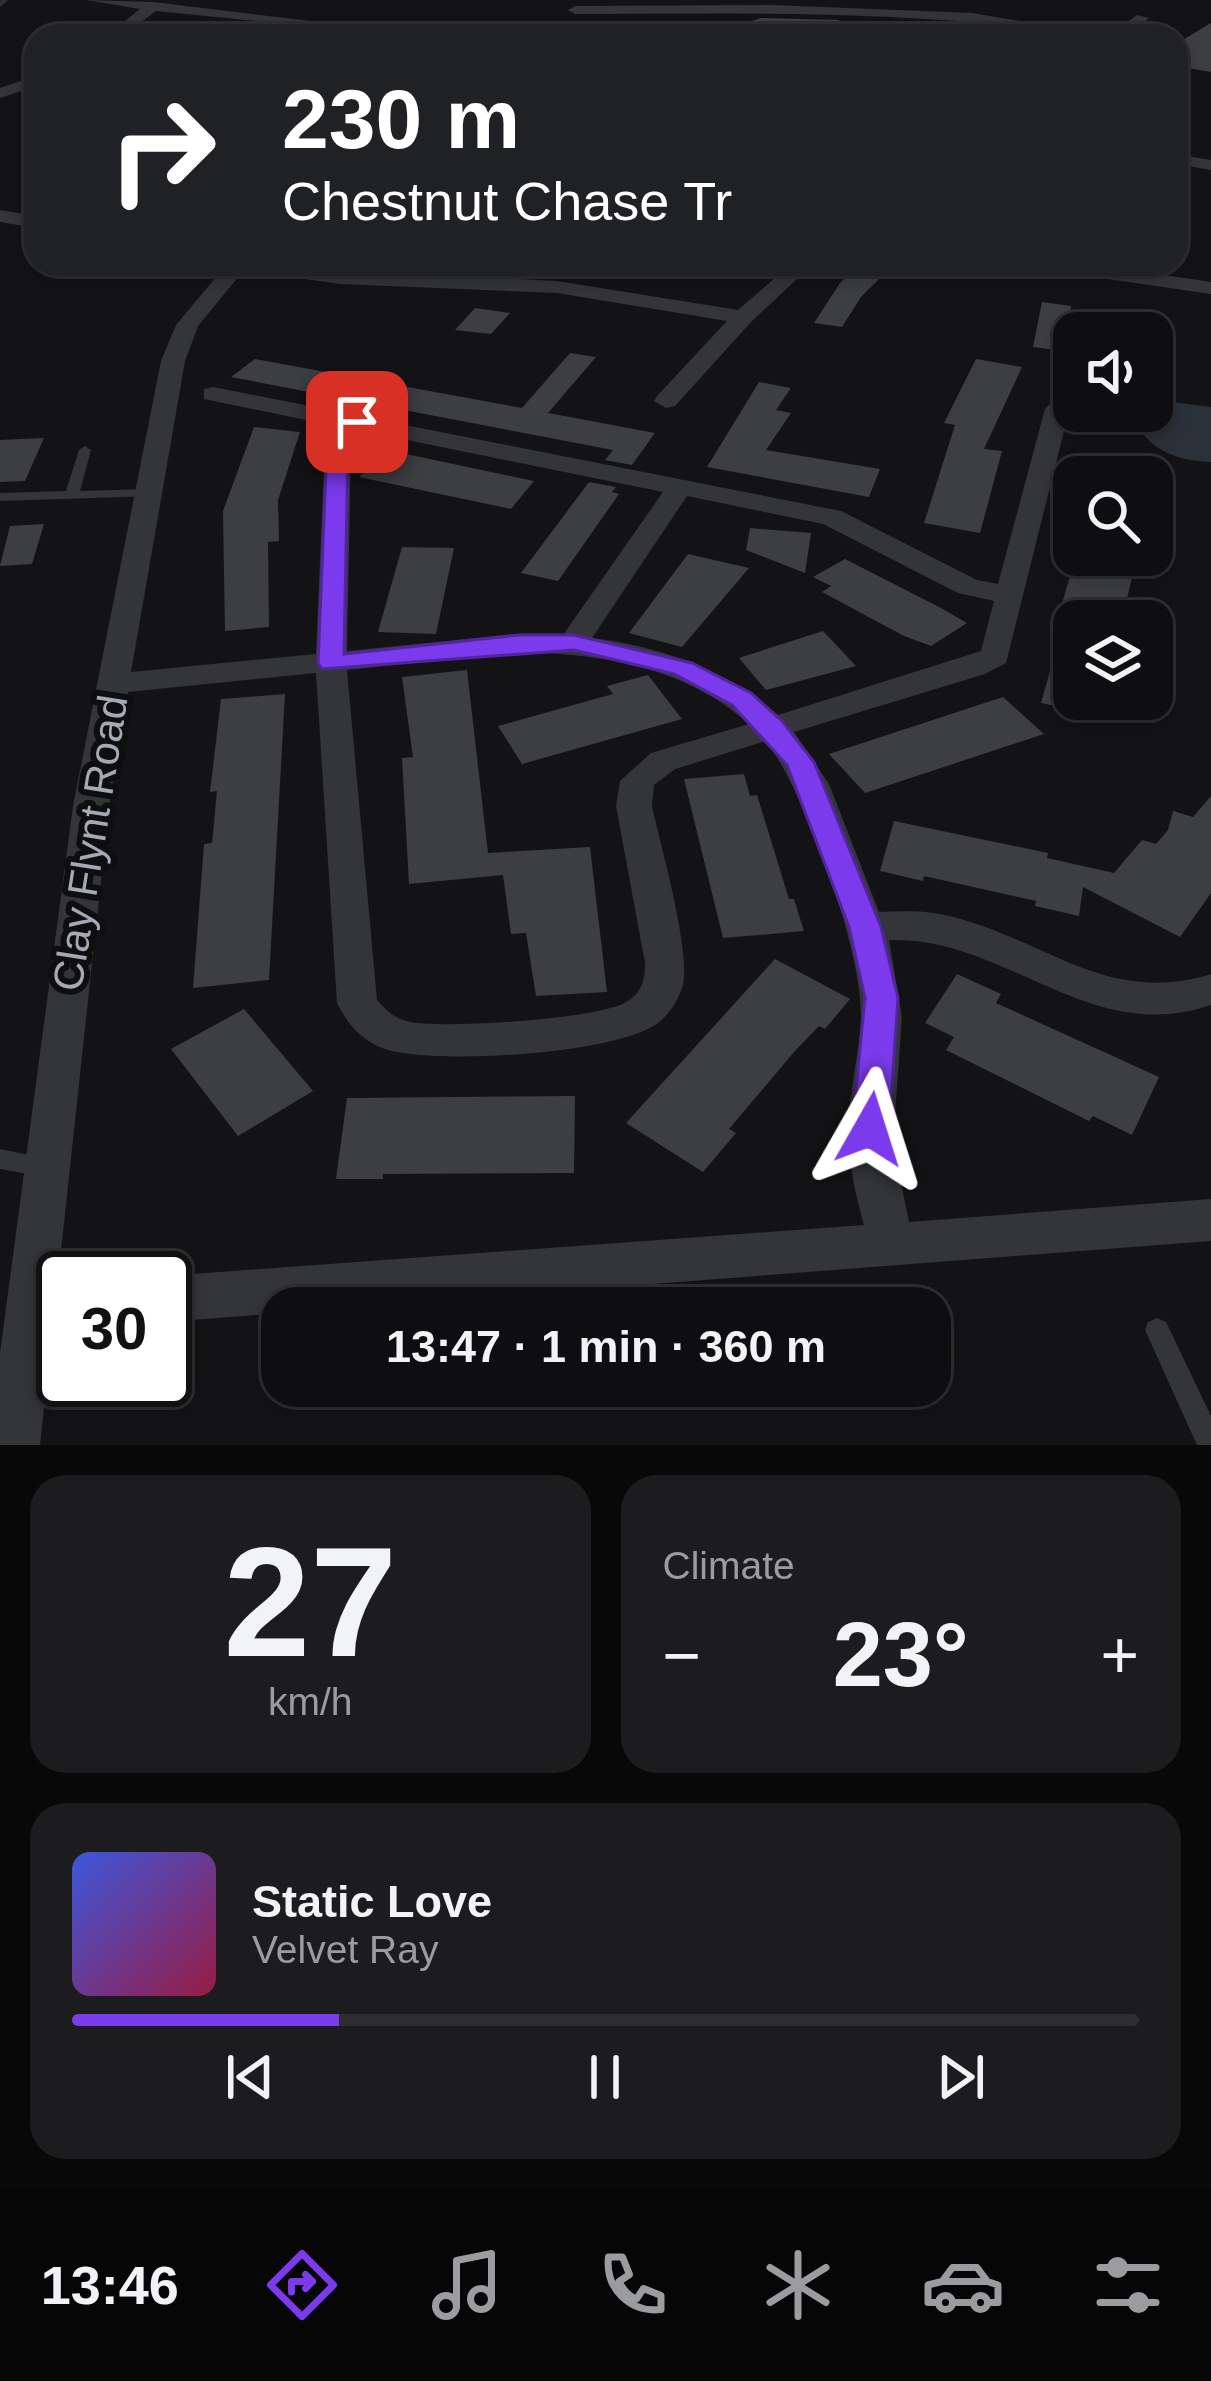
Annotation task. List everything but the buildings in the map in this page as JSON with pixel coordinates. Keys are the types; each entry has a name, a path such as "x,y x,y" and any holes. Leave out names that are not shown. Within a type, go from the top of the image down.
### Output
{"street":[{"path":"93,0 326,24"},
{"path":"129,24 153,6"},
{"path":"575,10 861,19 986,17 1029,24"},
{"path":"670,24 676,11"},
{"path":"1133,24 1142,18"},
{"path":"354,24 362,22"},
{"name":"Clay Flynt Road","path":"46,1251 46,1167 75,919 177,343 232,276"},
{"path":"378,276 556,287 743,317"},
{"path":"442,282 447,276"},
{"path":"666,401 743,317 789,276"},
{"path":"1128,276 1211,288"},
{"path":"213,394 831,517 968,587 1011,596"},
{"path":"357,422 338,446 331,663 358,1003 385,1031 414,1040 615,1026 648,1008 663,987 665,963 633,790 643,773 663,761 987,662 1000,648 1053,425"},
{"path":"574,642 680,487"},
{"path":"113,684 518,643 574,642 682,668 741,699 800,762 865,927 881,998 870,1129 878,1190 892,1244"},
{"path":"865,927 919,925 950,930 1136,1001 1185,1003 1211,989"},
{"path":"192,1297 1211,1220"},
{"name":"Clay Flynt Road","path":"14,1445 36,1352"}],"lane":[{"path":"72,494 85,450"},
{"path":"0,497 149,493"},
{"path":"0,1159 46,1167"},
{"path":"1157,1330 1211,1445"}],"shaded area":[{"path":"1173,402 1211,407 1211,462 1174,455 1144,435 1173,432"}],"waterway":[{"path":"0,4 5,0"}],"route":[{"path":"357,422 338,446 331,663 518,643 574,642 682,668 741,699 800,762 865,927 881,998 870,1129"}]}
